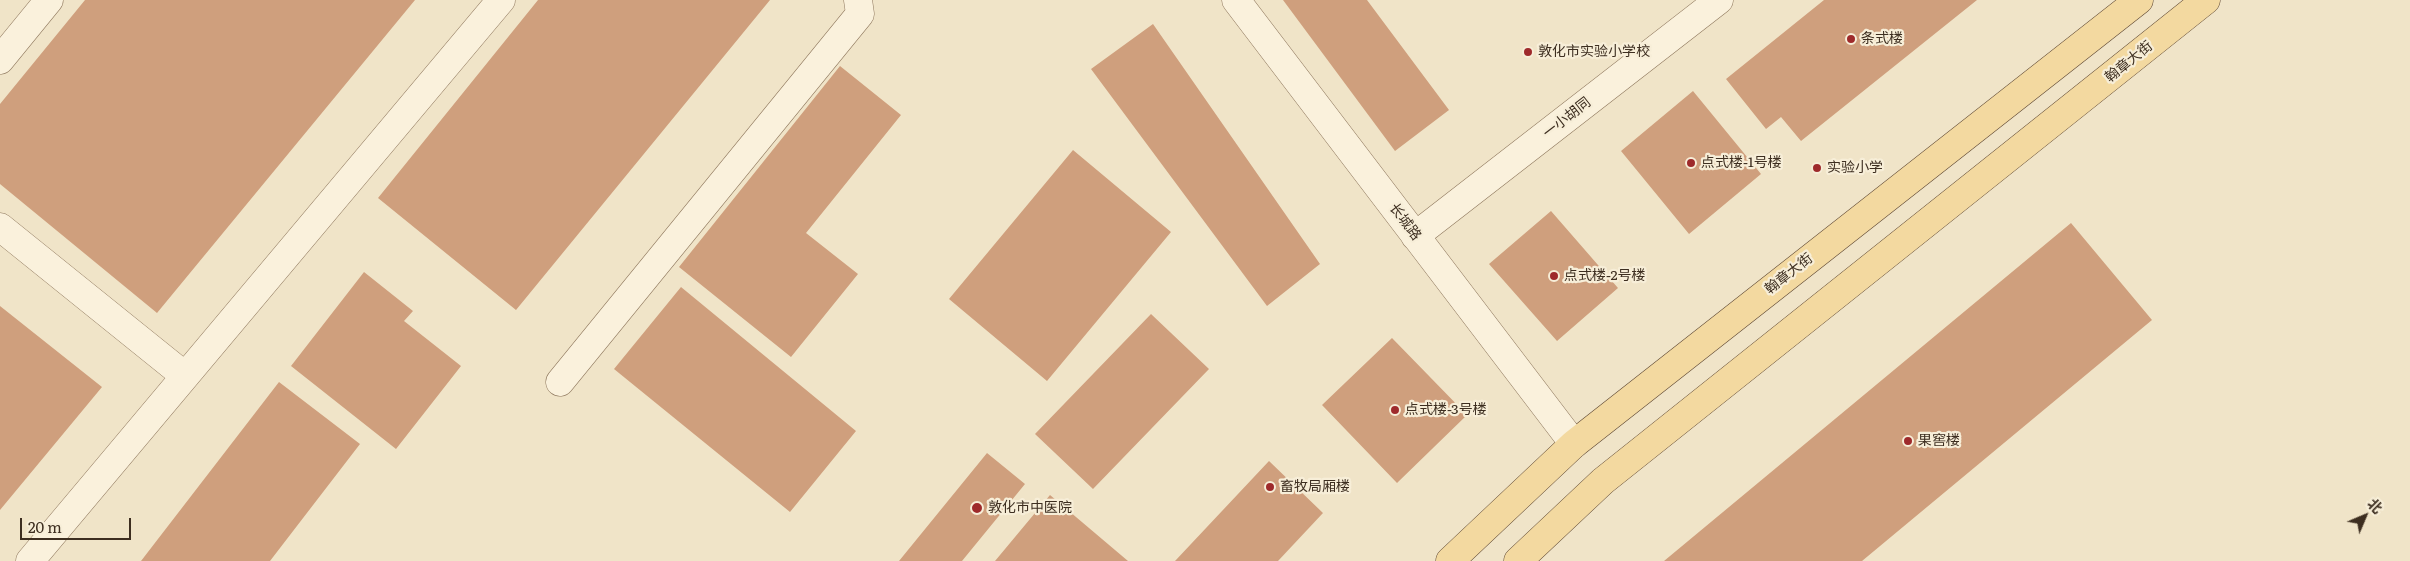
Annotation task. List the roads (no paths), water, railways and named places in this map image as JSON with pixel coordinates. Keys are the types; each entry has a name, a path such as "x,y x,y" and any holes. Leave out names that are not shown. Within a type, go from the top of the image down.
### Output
{"main road":[{"name":"翰章大街","path":"1450,561 1574,444 2140,0"},
{"name":"翰章大街","path":"1518,561 1603,481 2206,0"}],"street":[{"path":"0,60 49,0"},
{"path":"30,561 500,0"},
{"path":"560,382 860,14 858,0"},
{"name":"长城路","path":"1236,0 1574,444"},
{"name":"一小胡同","path":"1415,236 1719,0"},
{"path":"0,227 185,376"}],"place":[{"name":"条式楼","path":"1851,39"},
{"name":"敦化市实验小学校","path":"1528,52"},
{"name":"点式楼-1号楼","path":"1691,163"},
{"name":"实验小学","path":"1817,168"},
{"name":"点式楼-2号楼","path":"1554,276"},
{"name":"点式楼-3号楼","path":"1395,410"},
{"name":"果窖楼","path":"1908,441"},
{"name":"畜牧局厢楼","path":"1270,487"},
{"name":"敦化市中医院","path":"977,508"}]}
